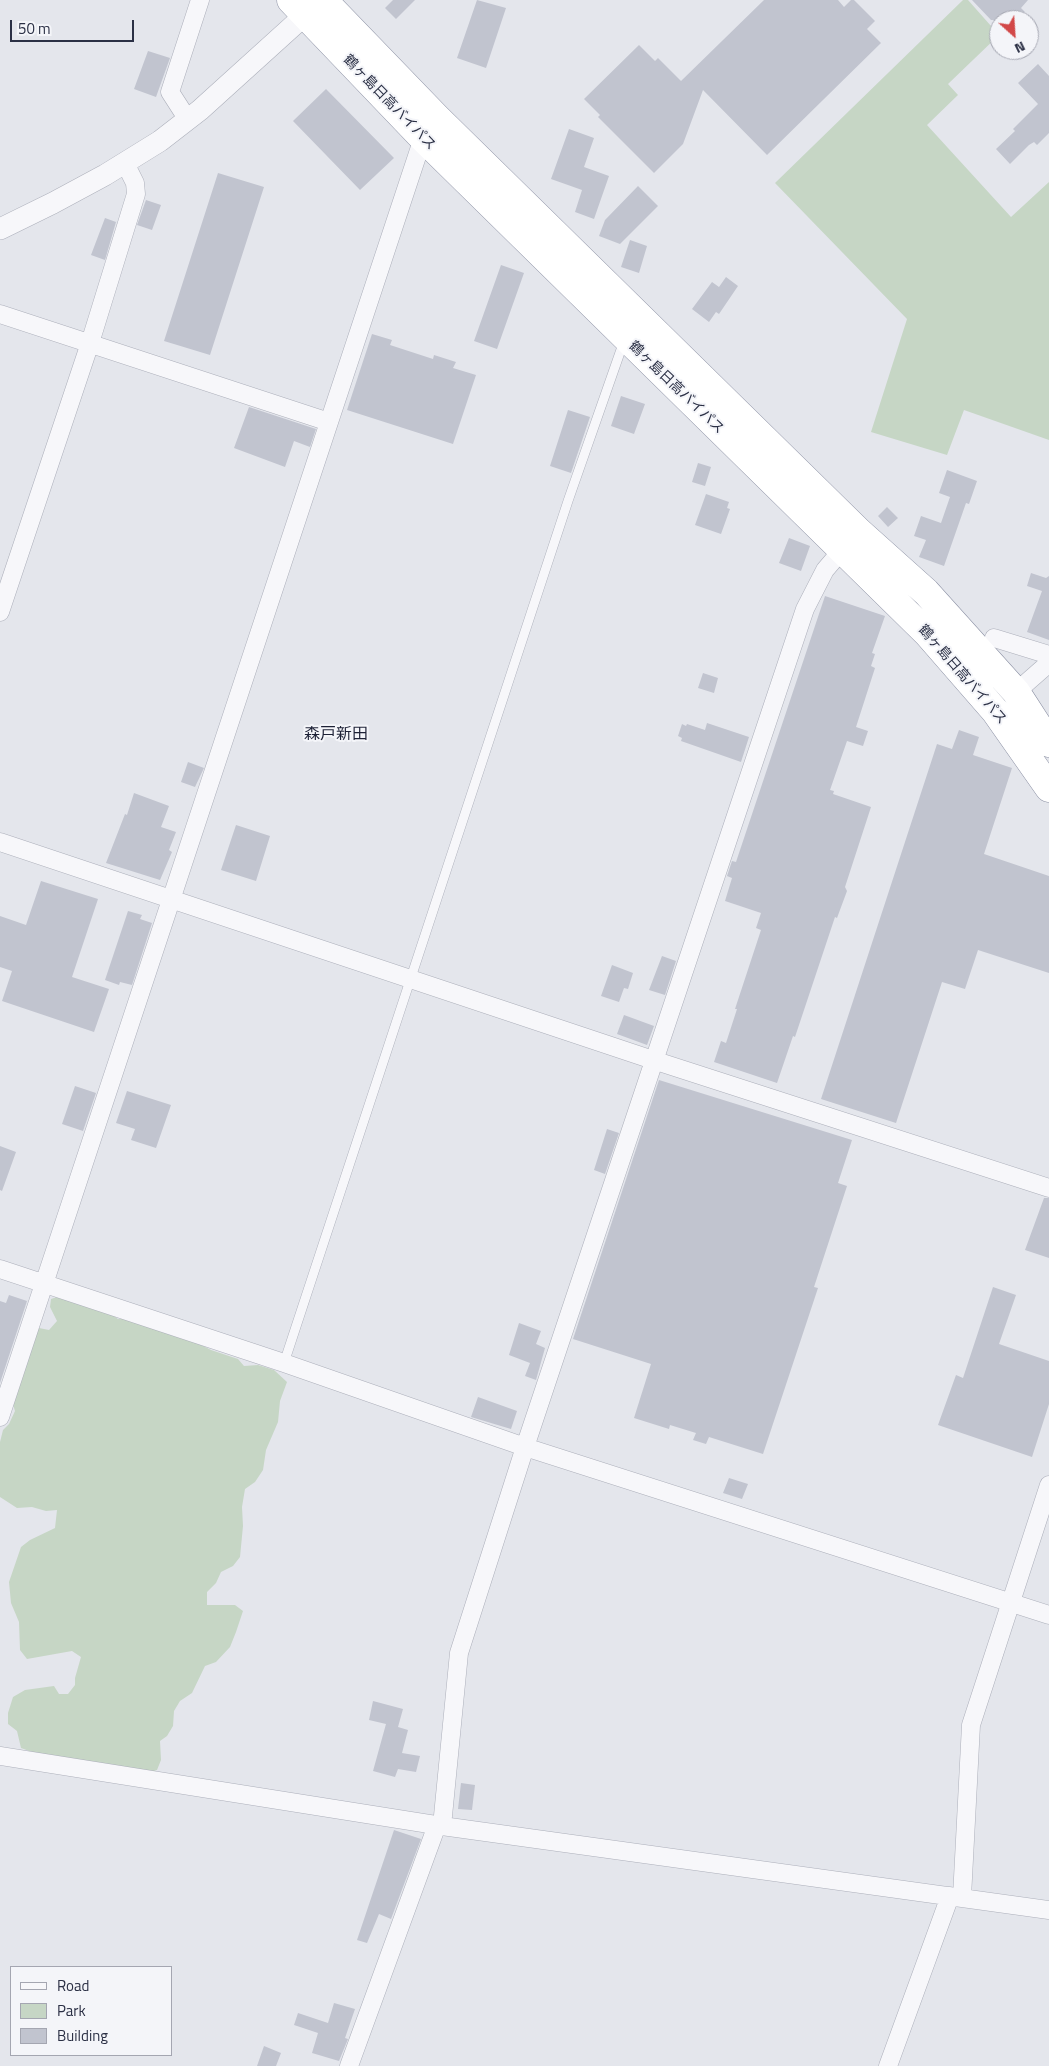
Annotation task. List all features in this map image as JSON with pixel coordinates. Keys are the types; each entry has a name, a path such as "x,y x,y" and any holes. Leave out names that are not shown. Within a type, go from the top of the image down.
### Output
{"highway":[{"name":"鶴ヶ島日高バイパス","path":"310,4 422,138 624,338 851,541 926,592 1016,692 1049,743"},
{"name":"鶴ヶ島日高バイパス","path":"310,4 436,117 851,541 995,711 1049,788"}],"street":[{"path":"188,120 170,92 200,0"},
{"path":"0,229 53,203 125,163 188,120 310,4"},
{"path":"0,1417 422,138"},
{"path":"0,612 90,343 136,194 135,183 125,163"},
{"path":"0,314 329,422"},
{"path":"350,2066 440,1826 459,1653 525,1447 805,609 825,570 851,541"},
{"path":"994,638 1049,655"},
{"path":"1016,692 1049,663"},
{"path":"0,842 654,1060 1049,1188"},
{"path":"0,1269 284,1363 525,1447 1049,1615"},
{"path":"888,2066 956,1896 971,1725 1049,1485"},
{"path":"0,1756 440,1826 1049,1910"}],"lane":[{"path":"284,1363 568,501 624,338"}],"green space":[{"path":"963,0 968,0 989,24 989,45 948,84 958,95 927,125 1011,217 1049,182 1049,440 964,410 947,455 871,432 907,319 775,183"},
{"path":"60,1296 110,1313 118,1319 130,1319 192,1340 211,1350 238,1359 244,1366 258,1365 274,1370 287,1382 280,1401 278,1422 266,1450 263,1470 255,1482 245,1489 242,1507 243,1526 240,1557 233,1566 221,1572 216,1583 207,1592 207,1605 235,1605 243,1611 236,1632 230,1647 216,1662 205,1666 192,1693 180,1701 174,1711 173,1726 167,1736 160,1741 161,1760 157,1770 145,1774 32,1752 21,1748 17,1731 8,1724 8,1713 13,1697 25,1690 54,1686 59,1694 68,1694 75,1685 81,1657 72,1651 27,1659 20,1650 19,1622 11,1603 9,1582 21,1547 30,1540 55,1528 57,1510 46,1511 32,1507 17,1508 0,1497 0,1442 3,1430 9,1424 15,1411 11,1398 27,1347 39,1328 49,1330 57,1321 50,1307 51,1299"}],"building":[{"path":"393,0 415,0 396,19 385,8"},
{"path":"477,0 506,8 486,68 457,58"},
{"path":"764,0 838,0 844,7 851,0 854,0 875,21 867,29 881,43 767,155 703,90 683,144 654,173 598,117 600,115 584,99 639,45 655,61 658,58 681,81"},
{"path":"972,0 1028,0 1021,8 1023,10 989,10 989,18"},
{"path":"148,51 170,58 156,97 134,89"},
{"path":"1038,64 1049,76 1049,133 1037,145 1034,142 1029,145 1010,164 996,149 1015,131 1013,129 1038,104 1018,83"},
{"path":"326,89 394,158 360,190 293,121"},
{"path":"569,129 594,138 584,167 609,176 594,219 575,212 582,190 551,179"},
{"path":"218,173 264,187 210,355 164,341"},
{"path":"638,186 658,206 620,244 599,236 605,220"},
{"path":"146,200 161,205 152,230 137,225"},
{"path":"105,218 116,222 105,260 91,255"},
{"path":"630,240 647,246 639,273 621,267"},
{"path":"501,265 524,273 497,349 474,341"},
{"path":"726,277 738,286 719,314 716,312 709,322 692,309 712,282 719,287"},
{"path":"372,334 392,340 390,345 433,359 434,355 456,362 453,368 476,375 453,444 347,410"},
{"path":"621,396 645,404 634,434 611,426"},
{"path":"249,407 316,429 310,447 294,441 285,467 234,448"},
{"path":"568,410 590,417 571,473 550,466"},
{"path":"698,463 711,467 705,486 692,482"},
{"path":"947,470 977,481 969,504 966,503 944,566 919,557 926,540 914,536 921,516 941,523 950,497 939,493"},
{"path":"706,494 729,502 727,508 730,509 721,534 695,525"},
{"path":"887,507 898,518 888,527 878,516"},
{"path":"789,538 810,546 801,571 779,563"},
{"path":"1031,573 1046,578 1049,576 1049,640 1027,632 1042,591 1027,586"},
{"path":"825,596 885,616 872,653 875,654 871,666 875,668 856,727 868,731 863,746 847,741 830,790 834,791 833,794 871,807 845,887 847,891 837,918 835,917 795,1037 793,1036 777,1083 714,1062 721,1041 726,1043 761,930 756,928 761,913 725,901 732,878 727,876 732,861 736,862"},
{"path":"703,673 718,678 714,693 698,688"},
{"path":"707,723 749,737 741,762 681,741 682,738 678,736 682,724 705,730"},
{"path":"959,730 979,737 973,755 1012,768 984,854 1049,876 1049,973 978,950 965,989 942,982 896,1123 821,1099 937,744 952,749"},
{"path":"188,762 204,768 195,787 181,782"},
{"path":"134,793 169,806 161,827 176,832 169,850 172,852 160,880 106,863 125,814 127,815"},
{"path":"236,825 270,836 256,881 221,870"},
{"path":"41,881 98,899 72,977 109,989 94,1032 2,1001 12,971 0,967 0,916 26,925"},
{"path":"128,911 142,915 140,919 152,923 132,985 120,982 119,985 105,980"},
{"path":"662,956 676,961 665,995 649,990"},
{"path":"612,965 633,973 628,989 624,988 619,1002 601,996"},
{"path":"624,1015 654,1026 647,1045 617,1034"},
{"path":"659,1080 852,1140 838,1183 847,1186 814,1287 818,1288 763,1454 709,1437 706,1444 693,1440 696,1433 670,1425 669,1429 634,1418 651,1364 573,1339"},
{"path":"75,1086 96,1093 83,1131 62,1124"},
{"path":"127,1091 171,1105 156,1148 131,1140 135,1129 116,1123"},
{"path":"607,1129 619,1133 605,1174 594,1170"},
{"path":"0,1146 16,1152 2,1191 0,1190"},
{"path":"1044,1198 1049,1198 1049,1258 1025,1250"},
{"path":"993,1287 1016,1295 999,1344 1049,1361 1049,1404 1032,1457 938,1425 956,1375 963,1378"},
{"path":"9,1295 27,1301 0,1383 0,1301 6,1303"},
{"path":"519,1323 541,1331 536,1344 545,1348 536,1380 525,1376 530,1363 509,1355"},
{"path":"478,1397 517,1411 511,1429 471,1417"},
{"path":"729,1478 748,1484 742,1499 723,1493"},
{"path":"373,1701 403,1709 398,1727 408,1730 402,1753 420,1756 416,1772 398,1769 395,1777 373,1771 386,1724 369,1720"},
{"path":"461,1783 475,1785 472,1810 458,1809"},
{"path":"394,1830 421,1839 391,1919 379,1914 367,1943 357,1940"},
{"path":"334,2003 355,2009 345,2038 348,2039 339,2061 312,2053 318,2033 294,2025 298,2013 328,2023"},
{"path":"264,2046 281,2053 276,2066 257,2066"}],"district":[{"name":"森戸新田","path":"336,735"}]}
